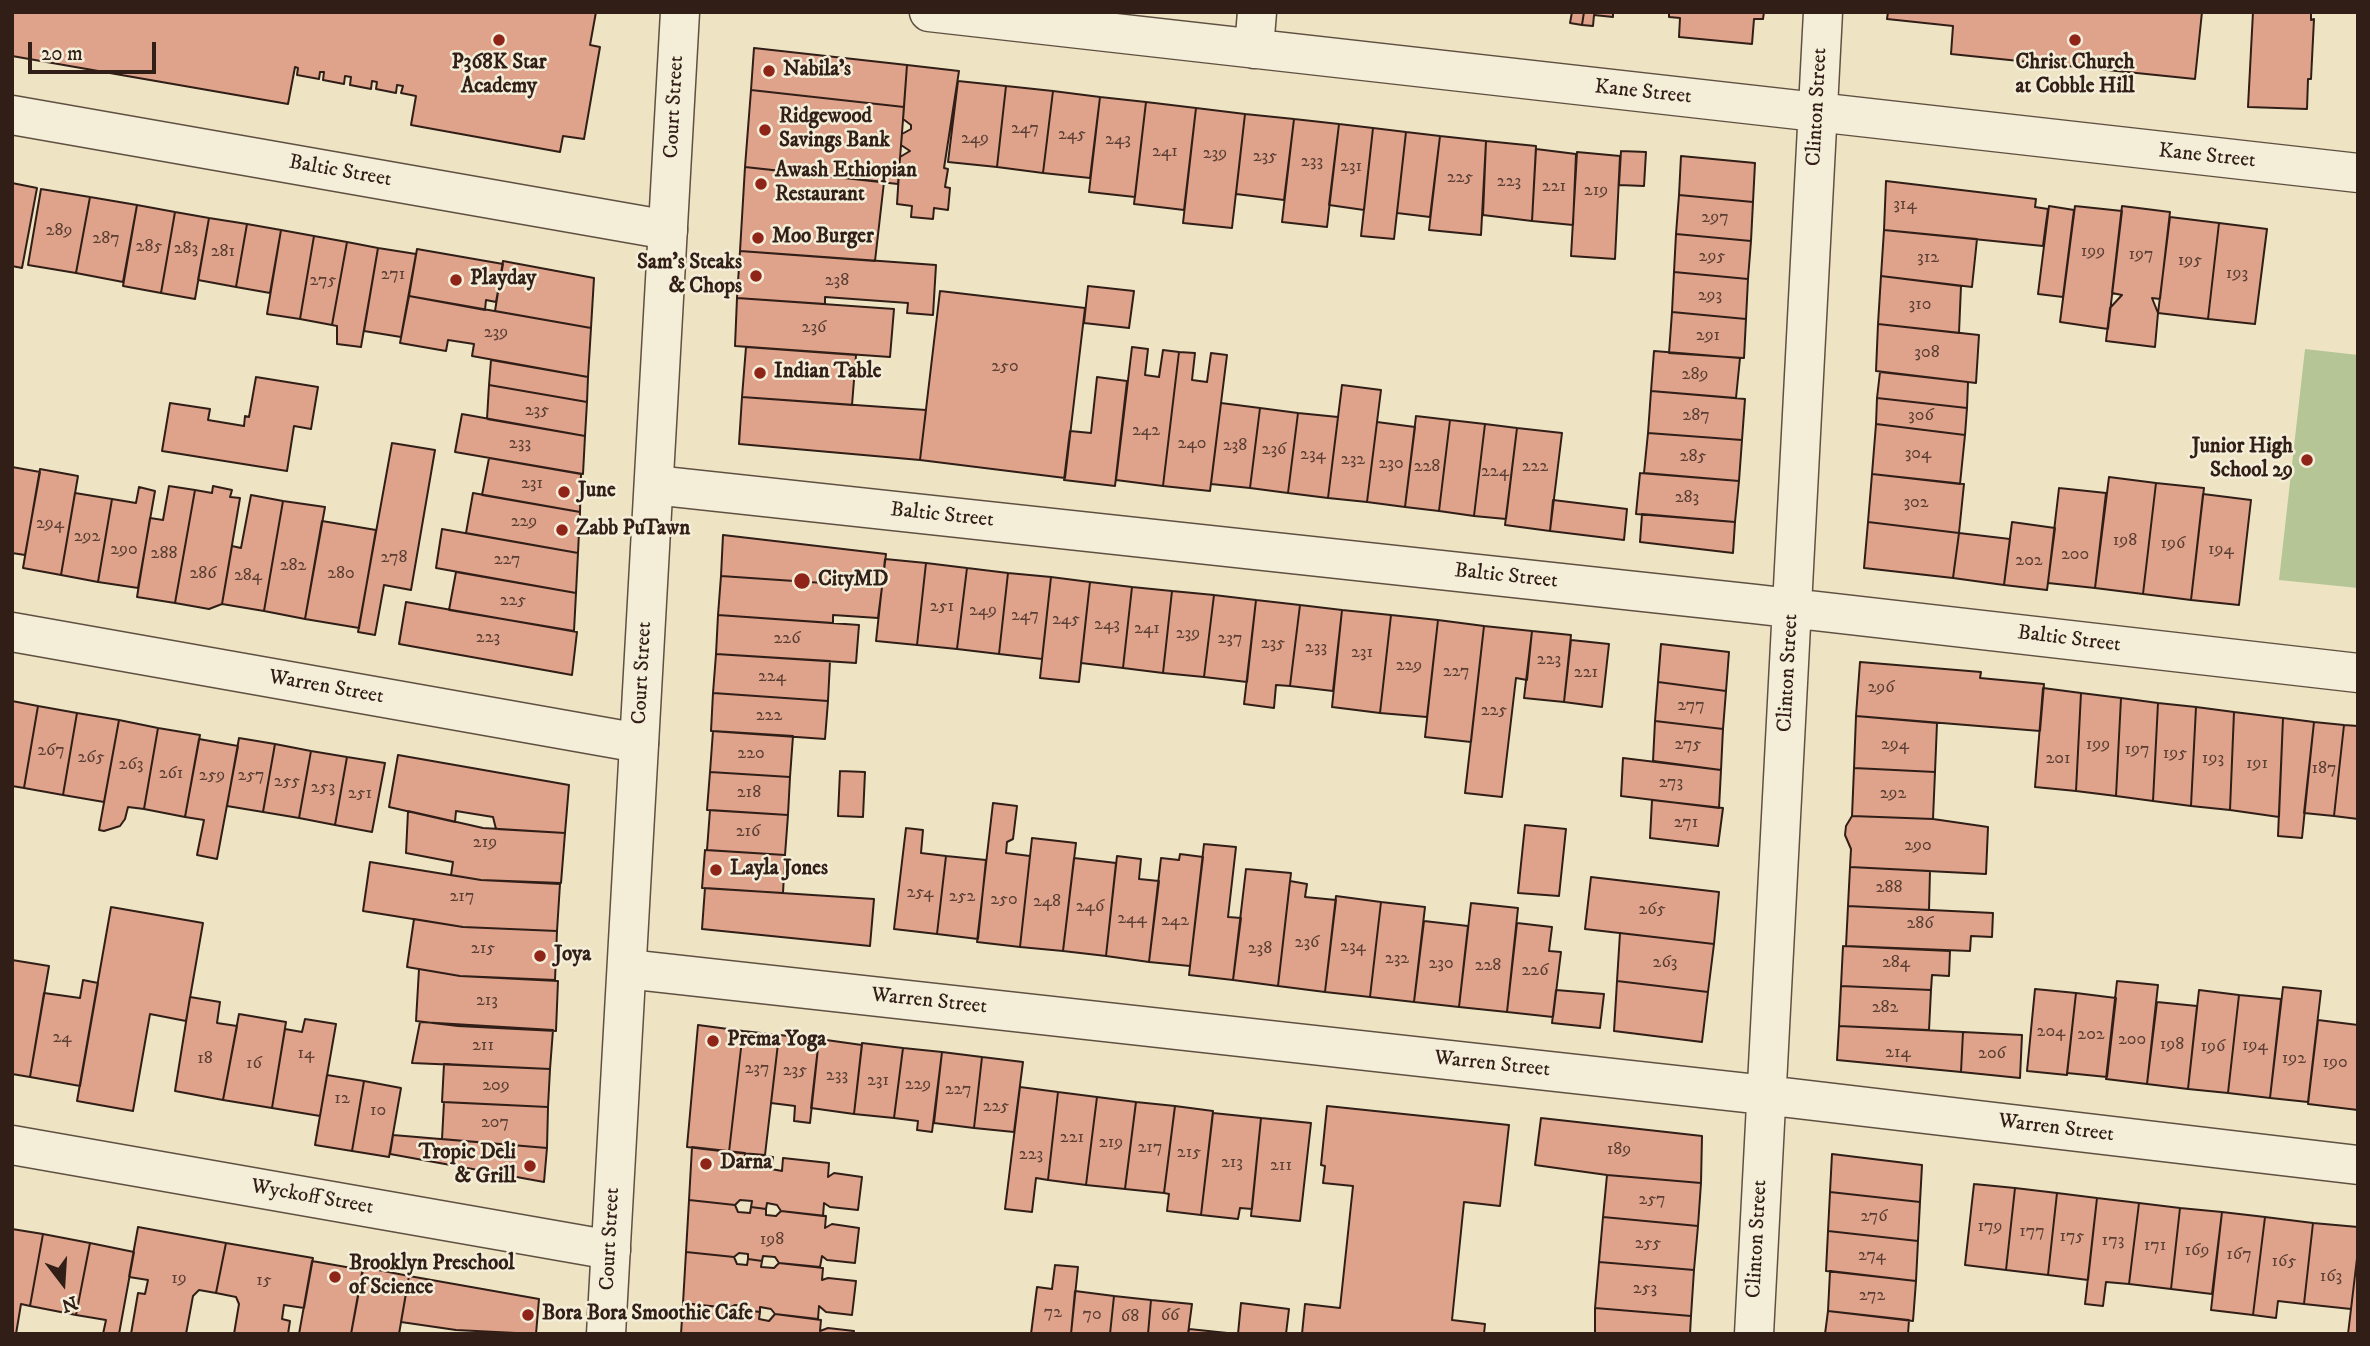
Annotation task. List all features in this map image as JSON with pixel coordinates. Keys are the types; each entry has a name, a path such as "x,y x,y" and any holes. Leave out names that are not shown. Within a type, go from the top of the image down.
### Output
{"street":[{"name":"Court Street","path":"606,1334 680,12"},
{"name":"Kane Street","path":"929,12 1256,31 1817,113 2358,173"},
{"name":"Clinton Street","path":"1754,1334 1823,12"},
{"name":"Baltic Street","path":"12,115 668,230"},
{"name":"Baltic Street","path":"654,485 1793,608 2358,673"},
{"name":"Warren Street","path":"12,632 639,743"},
{"name":"Warren Street","path":"627,969 1765,1095 2358,1165"},
{"name":"Wyckoff Street","path":"12,1145 611,1250"}],"green space":[{"path":"2305,349 2358,355 2358,588 2279,580"}],"building":[{"path":"12,12 596,12 590,45 600,47 584,139 563,136 560,152 411,125 416,96 401,93 403,86 397,85 396,93 376,89 377,82 372,81 371,89 350,85 351,77 345,76 344,84 323,80 324,72 320,72 319,79 297,75 298,68 295,67 288,104 12,56"},
{"path":"1572,12 1584,12 1582,25 1570,23"},
{"path":"1584,12 1613,12 1613,17 1594,15 1593,26 1582,25"},
{"path":"1669,12 1764,12 1763,19 1754,19 1752,44 1679,37 1680,18 1669,17"},
{"name":"Christ Church at Cobble Hill","path":"1888,12 2202,12 2195,79 1951,54 1953,26 1887,19"},
{"path":"2253,12 2311,12 2311,20 2314,19 2307,109 2248,107"},
{"path":"754,48 907,65 904,107 751,90"},
{"path":"907,65 959,71 944,168 948,169 945,187 950,188 948,210 934,208 933,219 911,217 912,206 897,204 900,157 910,151 901,145 902,134 911,129 911,125 903,119"},
{"path":"958,81 1006,86 997,167 948,162"},
{"path":"1006,86 1053,91 1043,173 997,167"},
{"path":"751,90 904,107 898,184 745,167"},
{"path":"1053,91 1100,97 1090,178 1043,173"},
{"path":"1100,97 1146,102 1135,197 1089,192"},
{"path":"1146,102 1196,108 1184,210 1134,204"},
{"path":"1196,108 1245,114 1232,228 1183,223"},
{"path":"1245,114 1294,119 1284,200 1236,194"},
{"path":"1294,119 1339,124 1327,227 1282,222"},
{"path":"1339,124 1373,128 1364,210 1329,205"},
{"path":"1373,128 1406,132 1394,239 1361,236"},
{"path":"1406,132 1440,136 1430,217 1397,213"},
{"path":"1440,136 1486,141 1481,235 1429,230"},
{"path":"1486,141 1536,146 1532,221 1483,215"},
{"path":"1536,149 1576,154 1573,225 1532,221"},
{"path":"1621,151 1646,152 1644,186 1619,185"},
{"path":"1577,152 1620,156 1615,259 1571,256"},
{"path":"1681,156 1755,163 1753,202 1679,195"},
{"path":"745,167 884,182 875,261 740,251"},
{"path":"1886,181 2036,199 2035,207 2048,209 2043,246 1884,230"},
{"path":"12,183 37,188 22,268 12,266"},
{"path":"41,189 90,197 76,273 28,265"},
{"path":"1679,195 1753,202 1751,241 1676,234"},
{"path":"90,197 137,205 123,282 76,273"},
{"path":"137,205 175,212 161,293 123,286"},
{"path":"2049,206 2074,210 2063,297 2038,294"},
{"path":"2075,206 2122,211 2108,329 2060,322"},
{"path":"2122,206 2170,212 2160,299 2152,298 2158,313 2155,347 2106,341 2110,308 2122,295 2112,293"},
{"path":"175,212 209,218 195,299 161,293"},
{"path":"2170,217 2219,223 2208,319 2158,313"},
{"path":"209,218 247,224 236,287 198,280"},
{"path":"2219,223 2267,229 2255,324 2208,319"},
{"path":"247,224 281,230 270,293 236,287"},
{"path":"281,230 314,236 300,319 267,314"},
{"path":"1884,230 1977,239 1972,287 1881,276"},
{"path":"1676,234 1751,241 1748,279 1674,272"},
{"path":"314,236 347,242 332,325 300,319"},
{"path":"347,242 378,248 361,347 337,344 337,326 332,325"},
{"path":"378,248 416,254 401,337 364,331"},
{"name":"Playday","path":"417,249 503,264 496,302 486,300 485,310 409,296"},
{"path":"740,251 936,265 933,315 907,313 908,303 825,297 825,304 737,298"},
{"path":"503,261 594,278 591,328 495,311"},
{"path":"1674,272 1748,279 1746,319 1672,312"},
{"path":"1881,276 1961,286 1959,333 1878,324"},
{"path":"1088,286 1134,291 1129,328 1084,323"},
{"path":"940,291 1085,308 1065,478 920,460"},
{"path":"409,296 591,328 588,377 472,356 474,344 448,340 446,351 400,343"},
{"path":"737,298 894,309 890,357 735,346"},
{"path":"1672,312 1746,319 1744,358 1669,353"},
{"path":"1878,324 1979,335 1976,383 1876,371"},
{"path":"746,347 856,355 852,405 742,397"},
{"path":"1132,347 1148,349 1145,375 1159,377 1163,350 1179,352 1163,486 1116,480"},
{"path":"1654,351 1740,358 1736,398 1651,391"},
{"path":"1179,352 1195,353 1192,380 1207,382 1211,353 1227,355 1210,491 1163,486"},
{"path":"491,360 588,377 587,402 489,385"},
{"path":"1880,372 1968,382 1967,408 1877,398"},
{"path":"256,377 318,387 311,429 294,426 287,471 162,451 170,403 210,409 208,420 244,426 245,416 249,417"},
{"path":"1097,377 1127,381 1115,486 1064,480 1070,431 1091,433"},
{"path":"489,385 587,402 585,436 487,419"},
{"path":"1342,385 1381,390 1367,502 1328,498"},
{"path":"1651,391 1745,399 1742,440 1648,433"},
{"path":"742,397 926,410 920,460 739,444"},
{"path":"1877,398 1967,408 1965,435 1876,424"},
{"path":"1221,403 1260,408 1250,488 1211,484"},
{"path":"1260,408 1298,413 1288,493 1250,488"},
{"path":"1298,413 1338,417 1328,498 1288,493"},
{"path":"462,414 585,436 583,474 455,452"},
{"path":"1416,416 1450,420 1439,511 1405,507"},
{"path":"1450,420 1485,424 1474,516 1439,511"},
{"path":"1377,422 1415,427 1405,507 1367,502"},
{"path":"1485,424 1517,428 1506,519 1474,516"},
{"path":"1876,424 1965,435 1960,484 1872,474"},
{"path":"1517,428 1562,433 1550,531 1505,525"},
{"path":"1648,433 1742,440 1739,481 1644,473"},
{"path":"392,443 435,450 411,590 384,585 375,635 358,632"},
{"path":"489,458 581,474 580,512 482,495"},
{"path":"12,467 40,472 25,555 12,553"},
{"path":"40,469 78,476 61,575 23,568"},
{"path":"1640,473 1739,481 1735,522 1636,514"},
{"path":"1872,474 1964,484 1959,533 1868,522"},
{"path":"2109,477 2156,483 2143,594 2095,588"},
{"path":"2156,483 2204,488 2191,600 2143,594"},
{"path":"169,486 195,490 175,603 137,597 150,518 163,520"},
{"path":"213,486 232,490 230,497 240,498 222,604 209,609 175,603 195,490 212,493"},
{"path":"139,487 155,491 138,588 98,582 112,499 136,503"},
{"path":"2059,488 2106,493 2095,588 2048,583"},
{"path":"75,493 112,499 98,582 61,575"},
{"path":"473,493 580,512 578,553 466,533"},
{"path":"2203,494 2251,500 2239,605 2191,600"},
{"path":"251,495 283,501 264,611 222,604 232,546 241,548"},
{"path":"1553,500 1627,509 1624,540 1550,531"},
{"path":"283,501 325,507 305,619 264,611"},
{"path":"1642,514 1735,522 1733,553 1640,542"},
{"path":"322,521 376,530 359,628 305,619"},
{"path":"1868,522 1959,533 1953,578 1864,568"},
{"path":"2012,522 2055,528 2047,590 2004,585"},
{"path":"442,529 578,553 576,593 436,568"},
{"path":"1959,533 2010,539 2004,585 1953,578"},
{"path":"723,535 886,554 882,587 721,576"},
{"path":"885,559 926,563 917,645 876,641"},
{"path":"926,563 967,568 957,649 917,645"},
{"path":"967,568 1008,573 999,654 957,649"},
{"path":"456,572 576,593 574,631 449,610"},
{"path":"1008,573 1051,577 1042,659 999,654"},
{"path":"721,576 882,587 878,618 833,615 833,623 718,615"},
{"path":"1051,577 1090,582 1079,682 1040,678"},
{"path":"1090,582 1132,587 1123,668 1081,663"},
{"path":"1132,587 1172,591 1163,673 1123,668"},
{"path":"1172,591 1214,595 1204,677 1163,673"},
{"path":"1214,595 1256,600 1247,682 1204,677"},
{"path":"1256,600 1300,605 1290,686 1276,685 1274,708 1244,704"},
{"path":"406,602 577,632 572,675 399,644"},
{"path":"1300,605 1342,610 1333,691 1290,686"},
{"path":"1342,610 1391,615 1380,713 1332,707"},
{"path":"718,615 859,625 856,663 716,654"},
{"path":"1391,615 1438,620 1427,717 1380,713"},
{"path":"1438,620 1484,626 1471,742 1425,737"},
{"path":"1484,626 1532,631 1527,680 1516,678 1502,797 1465,793"},
{"path":"1532,631 1571,635 1564,702 1524,698"},
{"path":"1571,640 1609,644 1602,707 1564,702"},
{"path":"1661,644 1729,652 1726,691 1658,682"},
{"path":"716,654 830,661 828,701 713,693"},
{"path":"1860,662 1981,672 1980,678 2044,684 2040,731 1856,716"},
{"path":"1658,682 1726,691 1723,729 1655,721"},
{"path":"2043,688 2081,693 2076,791 2035,787"},
{"path":"713,693 828,701 825,739 711,731"},
{"path":"2081,693 2121,698 2116,796 2076,791"},
{"path":"2121,698 2158,703 2153,801 2116,796"},
{"path":"12,701 38,706 24,788 12,786"},
{"path":"2158,703 2196,707 2191,806 2153,801"},
{"path":"38,706 77,713 63,795 24,788"},
{"path":"2196,707 2234,712 2230,810 2191,806"},
{"path":"2234,712 2283,718 2279,817 2230,810"},
{"path":"77,713 119,720 104,802 63,795"},
{"path":"1856,716 1937,723 1935,772 1854,768"},
{"path":"2283,718 2314,722 2302,838 2278,836"},
{"path":"119,720 158,728 144,809 128,807 120,826 104,831 99,830"},
{"path":"1655,721 1723,729 1721,770 1653,761"},
{"path":"2314,722 2344,725 2334,816 2304,813"},
{"path":"2344,725 2358,726 2358,819 2334,816"},
{"path":"158,728 200,735 185,817 144,809"},
{"path":"713,731 793,736 790,777 710,772"},
{"path":"239,738 275,744 263,812 227,806"},
{"path":"199,739 238,746 217,859 197,855 204,820 185,817"},
{"path":"275,744 311,751 299,818 263,812"},
{"path":"311,751 347,757 335,825 299,818"},
{"path":"398,755 569,785 565,833 496,829 493,817 456,811 455,822 389,807"},
{"path":"347,757 385,763 372,832 335,825"},
{"path":"1623,758 1721,770 1719,808 1621,796"},
{"path":"1854,768 1935,772 1933,819 1852,816"},
{"path":"840,771 865,772 863,817 838,816"},
{"path":"710,772 790,777 788,815 707,810"},
{"path":"1652,800 1723,808 1718,846 1650,838"},
{"path":"993,803 1017,806 1013,839 1007,842 1006,853 1030,856 1020,947 977,942"},
{"path":"710,810 788,815 785,855 707,850"},
{"path":"408,811 483,828 565,833 561,883 481,880 451,875 453,862 406,853"},
{"path":"1852,816 1933,819 1988,827 1986,874 1850,867 1851,849 1845,835 1846,826"},
{"path":"1525,825 1566,829 1559,896 1518,893"},
{"path":"906,828 923,830 921,853 946,856 937,934 894,929"},
{"path":"1032,838 1076,843 1063,951 1020,947"},
{"path":"1204,844 1236,847 1228,917 1241,918 1233,980 1189,975"},
{"path":"705,850 785,855 783,893 702,888"},
{"path":"1180,854 1203,857 1190,966 1149,962 1161,858 1179,860"},
{"path":"946,856 986,860 978,939 937,934"},
{"path":"1117,856 1141,859 1139,879 1159,881 1149,962 1106,956"},
{"path":"1074,858 1116,863 1106,956 1063,951"},
{"path":"370,862 481,880 560,884 557,931 463,927 363,911"},
{"path":"1850,867 1930,871 1929,910 1848,906"},
{"path":"1246,869 1291,873 1278,986 1233,980"},
{"path":"1591,877 1719,892 1714,944 1585,929"},
{"path":"1290,881 1307,884 1305,897 1336,900 1325,992 1278,986"},
{"path":"705,888 874,899 870,946 702,929"},
{"path":"1336,896 1381,902 1370,997 1325,992"},
{"path":"1381,902 1425,907 1414,1002 1370,997"},
{"path":"1471,903 1518,908 1507,1012 1459,1007"},
{"path":"1848,906 1993,913 1992,937 1971,936 1970,951 1846,946"},
{"path":"111,907 203,923 186,1021 150,1014 133,1111 77,1101"},
{"path":"414,919 463,927 557,931 555,980 460,976 407,967"},
{"path":"1424,921 1468,926 1459,1007 1414,1002"},
{"path":"1517,923 1552,927 1549,951 1561,952 1553,1017 1507,1012"},
{"path":"1620,933 1714,944 1708,992 1617,981"},
{"path":"1843,946 1950,951 1949,976 1932,975 1931,990 1841,986"},
{"path":"12,960 49,966 30,1077 12,1074"},
{"path":"419,969 460,976 558,981 556,1031 416,1021"},
{"path":"83,980 98,983 80,1086 30,1077 44,993 80,998"},
{"path":"1617,981 1708,992 1702,1042 1614,1031"},
{"path":"2117,981 2158,985 2147,1084 2106,1079"},
{"path":"1841,986 1931,990 1929,1030 1839,1026"},
{"path":"2283,987 2321,991 2308,1102 2270,1098"},
{"path":"2035,989 2076,993 2067,1075 2027,1071"},
{"path":"1556,990 1604,994 1600,1028 1552,1023"},
{"path":"2199,990 2239,995 2228,1093 2188,1089"},
{"path":"2076,993 2116,998 2107,1077 2067,1073"},
{"path":"2239,995 2281,999 2270,1098 2228,1093"},
{"path":"190,997 220,1002 217,1023 237,1026 223,1100 175,1091"},
{"path":"2157,1002 2197,1006 2188,1089 2147,1084"},
{"path":"239,1014 286,1022 272,1108 223,1100"},
{"path":"305,1019 336,1024 320,1116 272,1108 285,1029 302,1032"},
{"path":"2318,1020 2358,1025 2358,1110 2308,1104"},
{"path":"420,1022 553,1030 550,1069 412,1063"},
{"path":"698,1025 743,1031 729,1152 687,1147"},
{"path":"1839,1026 1963,1032 1961,1072 1837,1060"},
{"path":"743,1031 779,1035 765,1155 729,1152"},
{"path":"1963,1032 2022,1035 2020,1078 1961,1072"},
{"path":"779,1035 819,1039 810,1123 794,1121 795,1106 771,1103"},
{"path":"819,1039 862,1045 854,1114 811,1108"},
{"path":"862,1043 903,1048 894,1118 854,1114"},
{"path":"903,1048 942,1052 932,1132 917,1130 918,1121 894,1118"},
{"path":"942,1052 982,1057 974,1128 934,1123"},
{"path":"982,1057 1023,1062 1014,1132 974,1128"},
{"path":"444,1064 550,1069 548,1107 442,1102"},
{"path":"327,1075 364,1081 352,1151 315,1145"},
{"path":"364,1081 401,1088 389,1157 352,1151"},
{"path":"1020,1087 1058,1092 1048,1180 1036,1178 1032,1212 1005,1209"},
{"path":"1058,1092 1097,1097 1086,1185 1048,1180"},
{"path":"1097,1097 1136,1102 1125,1189 1086,1185"},
{"path":"444,1102 548,1107 547,1148 442,1139"},
{"path":"1136,1102 1175,1106 1164,1193 1125,1189"},
{"path":"1175,1106 1213,1111 1201,1215 1167,1211 1169,1194 1164,1193"},
{"path":"1327,1106 1509,1125 1500,1206 1464,1202 1452,1320 1485,1324 1484,1334 1302,1334 1305,1304 1340,1308 1353,1186 1323,1183 1325,1166 1321,1165"},
{"path":"1213,1113 1261,1118 1252,1209 1240,1208 1238,1219 1201,1215"},
{"path":"1261,1118 1311,1123 1300,1221 1251,1216"},
{"path":"1541,1118 1702,1136 1701,1183 1607,1175 1535,1165"},
{"path":"393,1135 547,1148 544,1182 390,1154"},
{"path":"692,1147 745,1153 744,1167 754,1168 756,1155 773,1157 771,1169 782,1171 783,1158 829,1163 828,1177 834,1173 862,1177 858,1210 830,1207 824,1203 823,1216 781,1211 777,1205 767,1203 766,1209 751,1207 752,1201 740,1200 735,1205 689,1200"},
{"path":"1832,1154 1922,1165 1920,1202 1830,1192"},
{"path":"1607,1175 1701,1183 1698,1226 1603,1217"},
{"path":"1974,1184 2015,1188 2006,1270 1965,1265"},
{"path":"2015,1188 2057,1193 2048,1275 2006,1270"},
{"path":"1830,1192 1920,1202 1918,1241 1828,1231"},
{"path":"2057,1193 2097,1198 2088,1280 2048,1275"},
{"path":"2097,1198 2139,1203 2129,1284 2106,1282 2103,1306 2085,1304"},
{"path":"689,1200 735,1205 738,1212 750,1213 751,1207 766,1209 766,1215 776,1216 781,1211 826,1216 825,1228 832,1224 859,1228 855,1263 827,1260 822,1256 820,1267 779,1263 775,1257 763,1256 762,1261 748,1259 748,1254 739,1253 734,1257 686,1252"},
{"path":"2139,1203 2180,1208 2171,1289 2129,1284"},
{"path":"2180,1208 2222,1212 2212,1294 2171,1289"},
{"path":"2222,1212 2265,1217 2253,1315 2211,1310"},
{"path":"1603,1217 1698,1226 1694,1270 1599,1262"},
{"path":"2265,1217 2313,1223 2304,1304 2278,1301 2276,1318 2253,1315"},
{"path":"2313,1223 2358,1227 2351,1309 2304,1304"},
{"path":"138,1227 226,1243 216,1293 199,1290 193,1296 186,1334 131,1334 138,1293 145,1294 148,1280 129,1277"},
{"path":"12,1229 43,1234 30,1306 21,1304 16,1334 12,1334"},
{"path":"1828,1231 1918,1241 1916,1281 1826,1271"},
{"path":"43,1234 90,1243 76,1315 30,1306"},
{"path":"90,1243 134,1252 119,1334 103,1334 106,1320 76,1315"},
{"path":"226,1243 313,1258 304,1308 284,1305 282,1319 290,1321 288,1334 234,1334 239,1304 236,1297 216,1293"},
{"path":"2358,1250 2358,1334 2348,1334 2351,1309"},
{"path":"686,1252 734,1257 737,1264 747,1265 748,1259 762,1261 761,1267 774,1268 779,1263 823,1268 822,1280 828,1278 856,1281 852,1315 826,1312 819,1306 818,1319 775,1314 771,1309 760,1307 760,1312 745,1310 746,1306 735,1305 729,1308 683,1303"},
{"path":"312,1261 363,1270 351,1334 299,1334"},
{"path":"1599,1262 1694,1270 1691,1316 1595,1308"},
{"path":"1055,1265 1078,1267 1071,1334 1031,1334 1037,1287 1052,1289"},
{"path":"363,1267 409,1276 399,1334 351,1334"},
{"path":"1830,1271 1916,1281 1913,1321 1828,1311"},
{"path":"409,1276 539,1299 536,1334 456,1330 401,1322"},
{"path":"1075,1291 1114,1296 1110,1334 1071,1334"},
{"path":"1114,1296 1151,1300 1148,1334 1110,1334"},
{"path":"1151,1300 1192,1304 1188,1334 1148,1334"},
{"path":"683,1303 729,1308 733,1316 745,1317 745,1310 760,1312 759,1319 769,1321 775,1314 821,1320 820,1331 828,1328 854,1331 853,1334 681,1334"},
{"path":"1241,1303 1289,1309 1286,1334 1238,1334"},
{"path":"1595,1308 1691,1316 1690,1334 1595,1334"},
{"path":"1828,1311 1909,1320 1908,1334 1825,1334"},
{"path":"1189,1329 1237,1334 1188,1334"}],"place":[{"name":"P368K Star Academy","path":"499,40"},
{"name":"Christ Church at Cobble Hill","path":"2075,40"},
{"name":"Nabila's","path":"769,71"},
{"name":"Ridgewood Savings Bank","path":"765,130"},
{"name":"Awash Ethiopian Restaurant","path":"761,184"},
{"name":"Moo Burger","path":"758,238"},
{"name":"Sam's Steaks & Chops","path":"756,276"},
{"name":"Playday","path":"456,280"},
{"name":"Indian Table","path":"760,373"},
{"name":"Junior High School 29","path":"2307,460"},
{"name":"June","path":"564,492"},
{"name":"Zabb PuTawn","path":"562,530"},
{"name":"CityMD","path":"802,581"},
{"name":"Layla Jones","path":"716,870"},
{"name":"Joya","path":"540,956"},
{"name":"Prema Yoga","path":"713,1041"},
{"name":"Darna","path":"706,1164"},
{"name":"Tropic Deli & Grill","path":"530,1166"},
{"name":"Brooklyn Preschool of Science","path":"335,1277"},
{"name":"Bora Bora Smoothie Cafe","path":"528,1315"}]}
